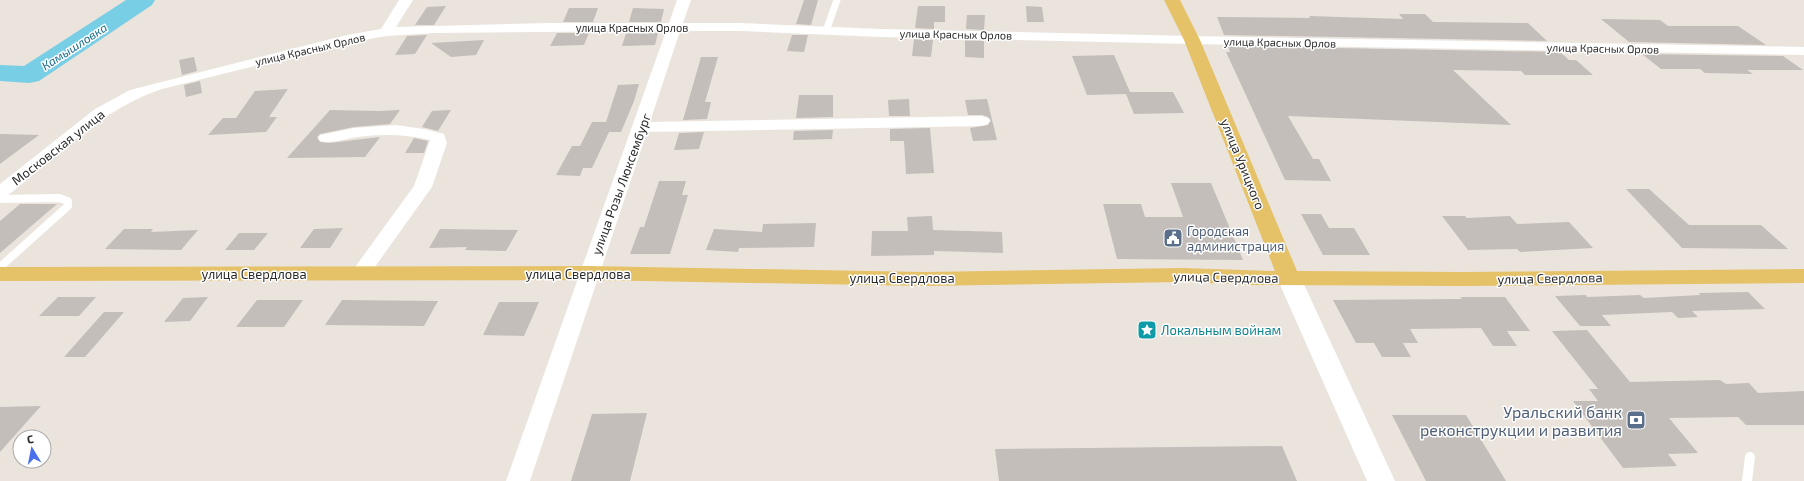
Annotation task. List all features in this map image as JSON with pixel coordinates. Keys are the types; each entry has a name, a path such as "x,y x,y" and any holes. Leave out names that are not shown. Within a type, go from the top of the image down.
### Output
{"main road":[{"name":"улица Урицкого","path":"1172,0 1192,40 1289,278 1381,481"},
{"name":"улица Свердлова","path":"0,274 588,273 924,278 1182,275 1289,278 1462,279 1804,276"}],"street":[{"path":"386,32 406,0"},
{"name":"улица Розы Люксембург","path":"518,481 588,273 642,127 684,0"},
{"name":"улица Красных Орлов","path":"118,101 135,93 157,86 347,39 386,32 435,29 518,29 550,27 741,27 826,31 1192,40 1804,50"},
{"name":"Московская улица","path":"0,193 118,101"},
{"path":"642,127 982,121"},
{"path":"326,138 351,132 372,130 401,130 438,137 439,143 423,187 360,274"}],"lane":[{"path":"826,31 831,21 837,0"},
{"path":"0,199 59,198 68,201 68,206 0,267"},
{"path":"1746,481 1750,457"}],"building":[{"path":"804,0 818,0 811,25 796,24"},
{"path":"446,6 434,25 415,25 427,7"},
{"path":"918,6 945,6 945,22 934,22 934,29 915,28"},
{"path":"1026,6 1042,7 1044,22 1027,22"},
{"path":"569,8 598,8 593,22 563,22"},
{"path":"633,8 664,9 661,22 629,22"},
{"path":"1399,14 1425,14 1433,22 1528,23 1547,41 1224,35 1217,17 1310,18 1309,16 1403,19"},
{"path":"967,15 985,15 984,30 966,29"},
{"path":"1601,19 1660,20 1668,26 1738,26 1766,45 1629,42"},
{"path":"557,33 589,33 584,45 550,46"},
{"path":"626,33 658,33 655,45 622,46"},
{"path":"427,35 415,54 395,55 407,36"},
{"path":"792,35 808,35 804,52 787,51"},
{"path":"914,39 933,40 931,57 912,56"},
{"path":"484,40 476,55 451,57 431,43"},
{"path":"965,40 984,41 984,58 965,57"},
{"path":"1228,46 1560,52 1569,60 1576,60 1593,75 1525,75 1521,71 1453,70 1511,125 1288,116 1313,159 1319,159 1331,181 1285,180 1226,52 1230,52"},
{"path":"1642,54 1783,56 1803,70 1747,70 1753,74 1705,73 1700,69 1661,69"},
{"path":"1114,55 1130,92 1173,92 1184,113 1134,114 1126,94 1087,95 1072,56"},
{"path":"194,57 197,71 182,75 179,60"},
{"path":"701,57 718,57 705,102 711,102 707,119 683,120"},
{"path":"200,81 202,93 186,97 184,85"},
{"path":"639,84 634,101 621,132 609,132 592,168 583,168 580,176 556,175 572,146 580,146 592,122 606,122 618,85"},
{"path":"288,89 269,117 277,117 266,132 208,135 223,118 236,118 255,91"},
{"path":"799,95 833,95 833,117 796,118"},
{"path":"909,99 910,116 889,116 888,100"},
{"path":"987,99 997,140 973,141 970,128 988,125 991,120 982,115 968,115 965,100"},
{"path":"330,110 400,110 390,124 354,127 320,134 317,137 320,142 329,143 380,137 365,157 287,158"},
{"path":"451,110 438,131 422,127 432,111"},
{"path":"930,128 934,173 906,174 904,141 890,141 890,129"},
{"path":"833,130 832,139 793,140 794,131"},
{"path":"704,132 699,149 674,150 679,133"},
{"path":"0,134 39,135 0,164"},
{"path":"414,138 428,141 424,153 405,153"},
{"path":"659,181 686,181 682,195 688,195 670,254 630,254 640,227 644,227"},
{"name":"Городская администрация","path":"1171,183 1211,183 1243,260 1117,259 1103,204 1141,204 1145,217 1183,217"},
{"path":"1626,189 1649,189 1689,225 1761,225 1788,249 1682,248"},
{"path":"20,204 57,204 0,253 0,221"},
{"path":"1301,214 1321,214 1329,228 1354,228 1370,255 1323,255"},
{"path":"932,216 933,230 1002,232 1003,253 934,251 934,255 871,256 872,231 908,231 907,217"},
{"path":"1442,216 1465,216 1467,218 1510,216 1517,224 1569,222 1593,248 1520,252 1517,249 1468,250"},
{"path":"816,223 814,247 739,248 738,252 706,250 714,229 762,232 763,224"},
{"path":"343,228 330,248 300,248 314,229"},
{"path":"124,229 153,229 151,232 198,230 181,250 105,249"},
{"path":"440,229 518,230 506,251 465,250 467,247 429,248"},
{"path":"239,233 268,233 254,250 225,250"},
{"path":"1748,292 1765,309 1692,311 1698,317 1678,318 1672,312 1602,315 1611,326 1580,326 1555,296 1586,295 1587,297 1640,295 1644,298 1700,295 1699,293"},
{"path":"58,297 96,297 79,316 39,316"},
{"path":"208,297 190,321 164,322 183,298"},
{"path":"1460,297 1505,297 1530,331 1507,331 1517,346 1493,346 1481,328 1410,329 1418,343 1403,343 1411,357 1382,357 1374,343 1356,343 1333,300 1462,299"},
{"path":"257,300 303,300 284,327 236,327"},
{"path":"342,300 438,301 424,326 325,325"},
{"path":"499,302 539,302 524,336 483,335"},
{"path":"104,312 124,312 85,357 64,357"},
{"path":"1587,330 1630,382 1720,380 1726,384 1749,383 1758,393 1804,391 1804,425 1746,425 1738,417 1669,418 1698,453 1668,454 1677,466 1623,468 1573,401 1598,401 1589,389 1598,389 1552,331"},
{"path":"41,406 20,429 12,429 12,439 0,452 0,407"},
{"path":"647,413 630,481 571,481 592,414"},
{"path":"1392,415 1466,415 1506,481 1426,481"},
{"path":"1282,446 1297,481 999,481 995,449"}],"waterway":[{"name":"Камышловка","path":"0,73 29,75 143,0"}],"place":[{"name":"Городская администрация","path":"1173,238"},
{"name":"Локальным войнам","path":"1147,330"},
{"name":"Уральский банк реконструкции и развития","path":"1636,420"}]}
